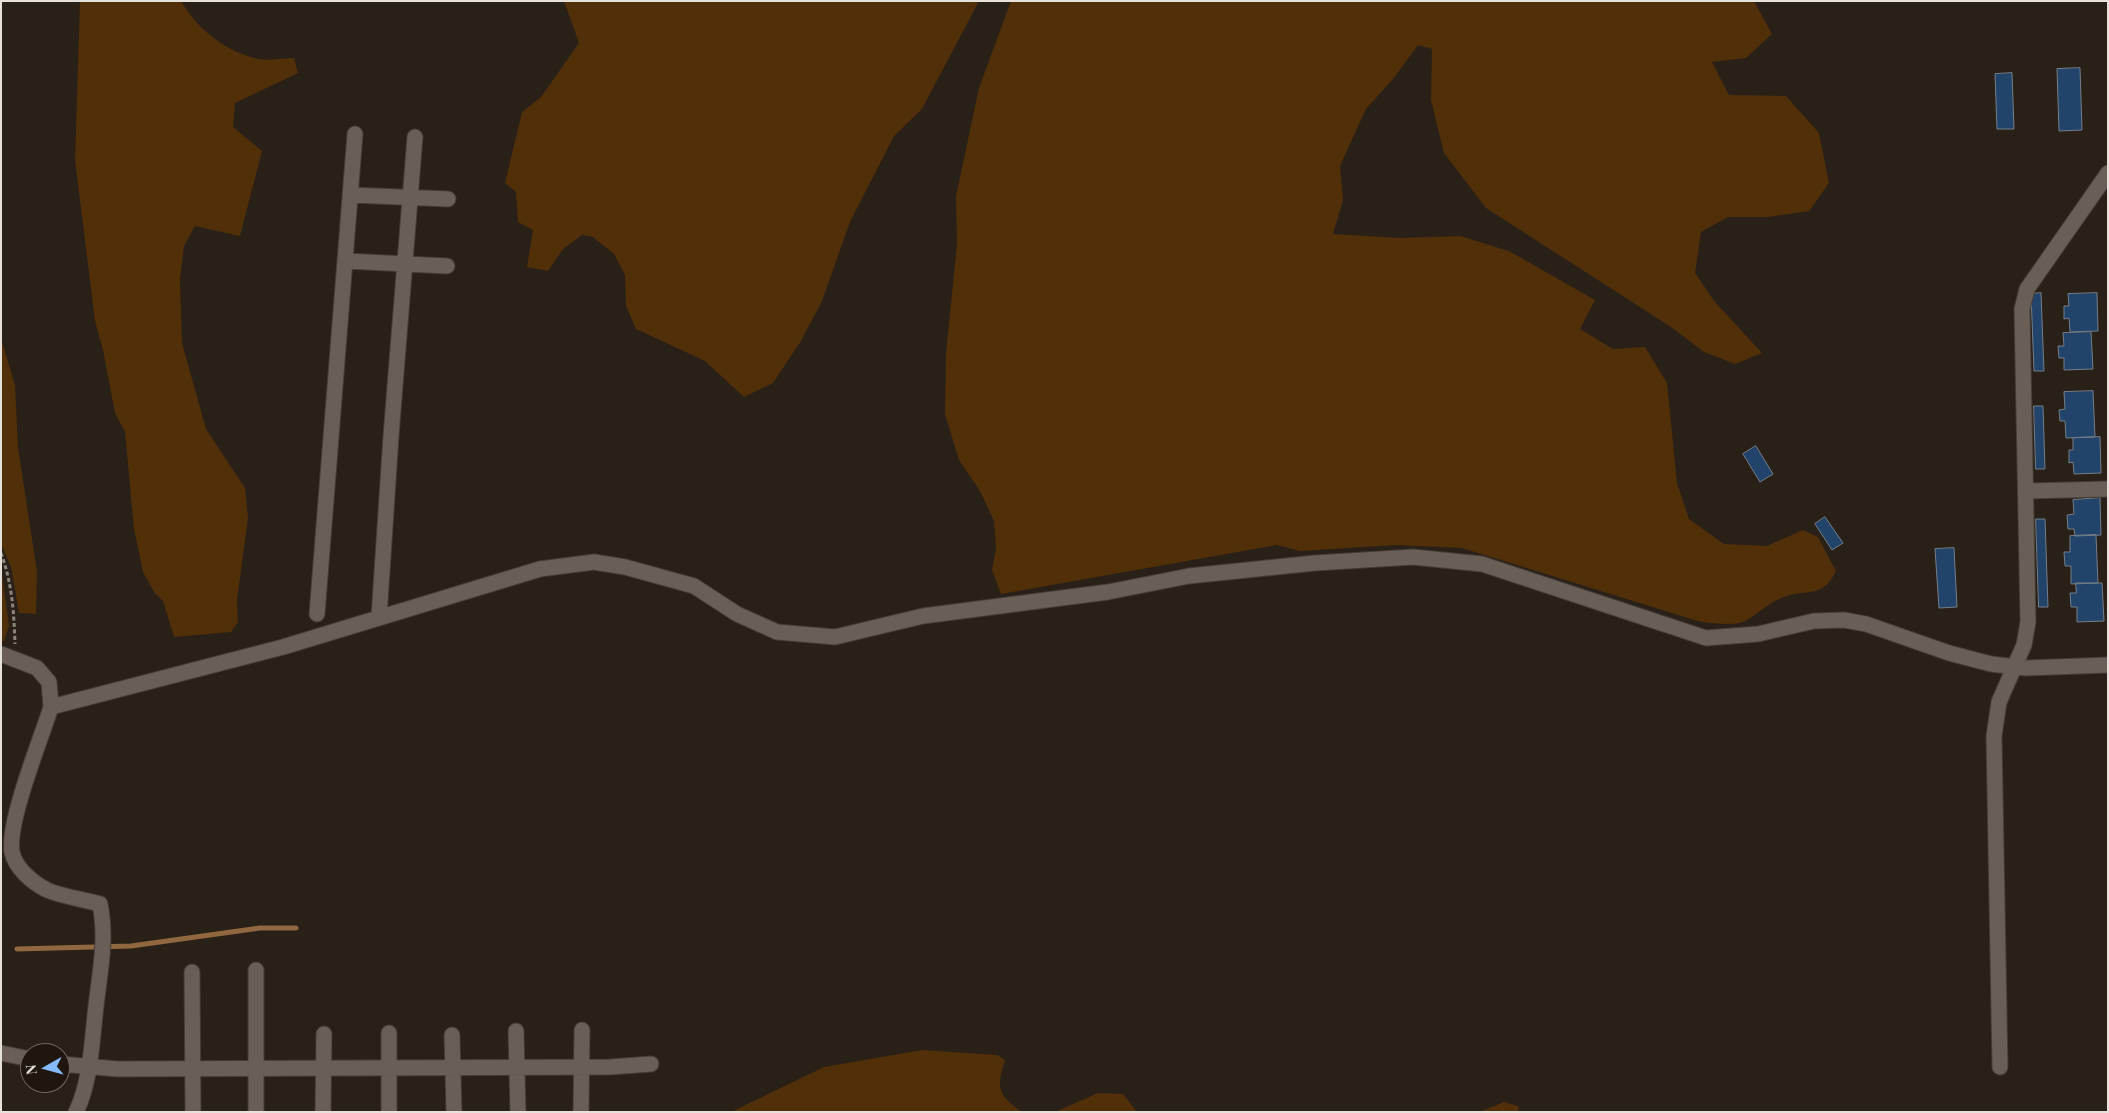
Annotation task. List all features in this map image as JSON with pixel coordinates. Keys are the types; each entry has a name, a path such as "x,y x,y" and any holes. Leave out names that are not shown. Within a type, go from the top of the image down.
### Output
{"street":[{"path":"317,614 355,134"},
{"path":"379,617 415,137"},
{"path":"2000,1067 1994,736 1999,702 2024,644 2028,622 2024,296 2108,173"},
{"path":"351,195 448,199"},
{"path":"346,261 447,266"},
{"path":"2027,491 2108,489"},
{"path":"51,707 284,647 540,569 594,562 625,567 694,586 737,614 777,632 835,637 923,616 1108,592 1189,576 1315,563 1414,557 1482,564 1706,638 1758,634 1814,621 1844,620 1866,624 1948,653 1991,664 2014,667 2082,668 2108,665"},
{"path":"1,654 38,668 49,682 51,707 20,803 12,838 12,853 19,867 34,882 48,891 100,904 103,920 103,959 88,1068 76,1112"},
{"path":"256,970 256,1112"},
{"path":"192,972 193,1112"},
{"path":"581,1112 582,1030"},
{"path":"516,1031 518,1112"},
{"path":"389,1033 389,1112"},
{"path":"323,1112 324,1034"},
{"path":"452,1035 454,1112"},
{"path":"1,1053 20,1057"},
{"path":"70,1065 88,1068 256,1069 582,1067 651,1064"}],"path":[{"path":"1,553 7,569 14,607 16,659"}],"shaded area":[{"path":"80,1 181,1 204,30 224,45 247,56 259,59 294,58 298,73 235,103 233,127 262,151 240,236 195,226 184,246 180,279 182,343 206,429 245,488 248,518 237,600 238,622 231,632 174,637 163,601 154,592 143,572 134,529 125,432 115,413 103,350 95,321 75,160"},
{"path":"564,1 979,1 922,109 894,136 850,222 822,301 801,341 773,383 744,397 705,361 636,329 626,306 625,275 614,254 593,237 582,235 563,249 548,271 527,267 533,230 518,222 516,192 505,183 522,112 541,97 579,43"},
{"path":"1011,1 1754,1 1772,34 1746,58 1712,62 1729,95 1786,96 1819,133 1829,183 1809,211 1768,217 1728,217 1701,232 1695,273 1715,302 1762,353 1735,364 1704,352 1671,327 1486,208 1444,153 1431,100 1432,49 1418,45 1393,79 1366,109 1340,166 1343,200 1333,234 1401,238 1460,236 1509,251 1595,300 1580,329 1613,349 1645,347 1667,383 1677,483 1689,519 1724,544 1767,546 1803,530 1818,537 1836,571 1831,580 1819,590 1792,594 1779,599 1742,622 1719,624 1701,622 1462,548 1396,545 1300,551 1277,545 1001,594 992,570 996,548 994,521 980,491 959,460 945,414 946,353 957,244 956,196 979,88"},
{"path":"1,339 15,385 18,447 37,572 36,614 19,613 11,567 1,544"},
{"path":"1,568 9,626 4,641 1,641"},
{"path":"922,1050 997,1055 1005,1060 1000,1078 1001,1090 1008,1101 1022,1112 731,1112 824,1067"},
{"path":"1098,1093 1123,1094 1137,1112 1055,1112"},
{"path":"1504,1102 1518,1106 1519,1112 1479,1112"}],"building":[{"path":"2080,68 2082,130 2059,131 2057,69"},
{"path":"2012,73 2014,129 1997,129 1995,74"},
{"path":"2041,293 2044,371 2034,371 2031,294"},
{"path":"2097,293 2098,331 2070,332 2069,318 2064,319 2064,306 2069,306 2068,294"},
{"path":"2091,332 2093,369 2064,370 2064,358 2059,358 2058,346 2064,346 2063,333"},
{"path":"2093,391 2095,437 2066,438 2065,421 2060,421 2059,410 2065,409 2064,392"},
{"path":"2034,406 2043,406 2045,469 2036,469"},
{"path":"2100,437 2101,473 2074,474 2073,462 2069,463 2069,450 2073,450 2073,438"},
{"path":"1756,446 1773,474 1760,482 1743,454"},
{"path":"2100,498 2101,535 2075,536 2074,529 2068,529 2067,515 2074,514 2073,500"},
{"path":"1825,517 1843,543 1832,550 1815,524"},
{"path":"2036,519 2045,519 2048,607 2039,607"},
{"path":"2096,535 2098,583 2071,584 2071,566 2065,566 2064,552 2070,552 2070,536"},
{"path":"1954,548 1957,607 1939,608 1935,549"},
{"path":"2076,583 2102,583 2104,621 2077,622 2077,607 2071,607 2070,593 2076,593"}],"waterway":[{"path":"17,949 131,946 260,928 296,928"}]}
